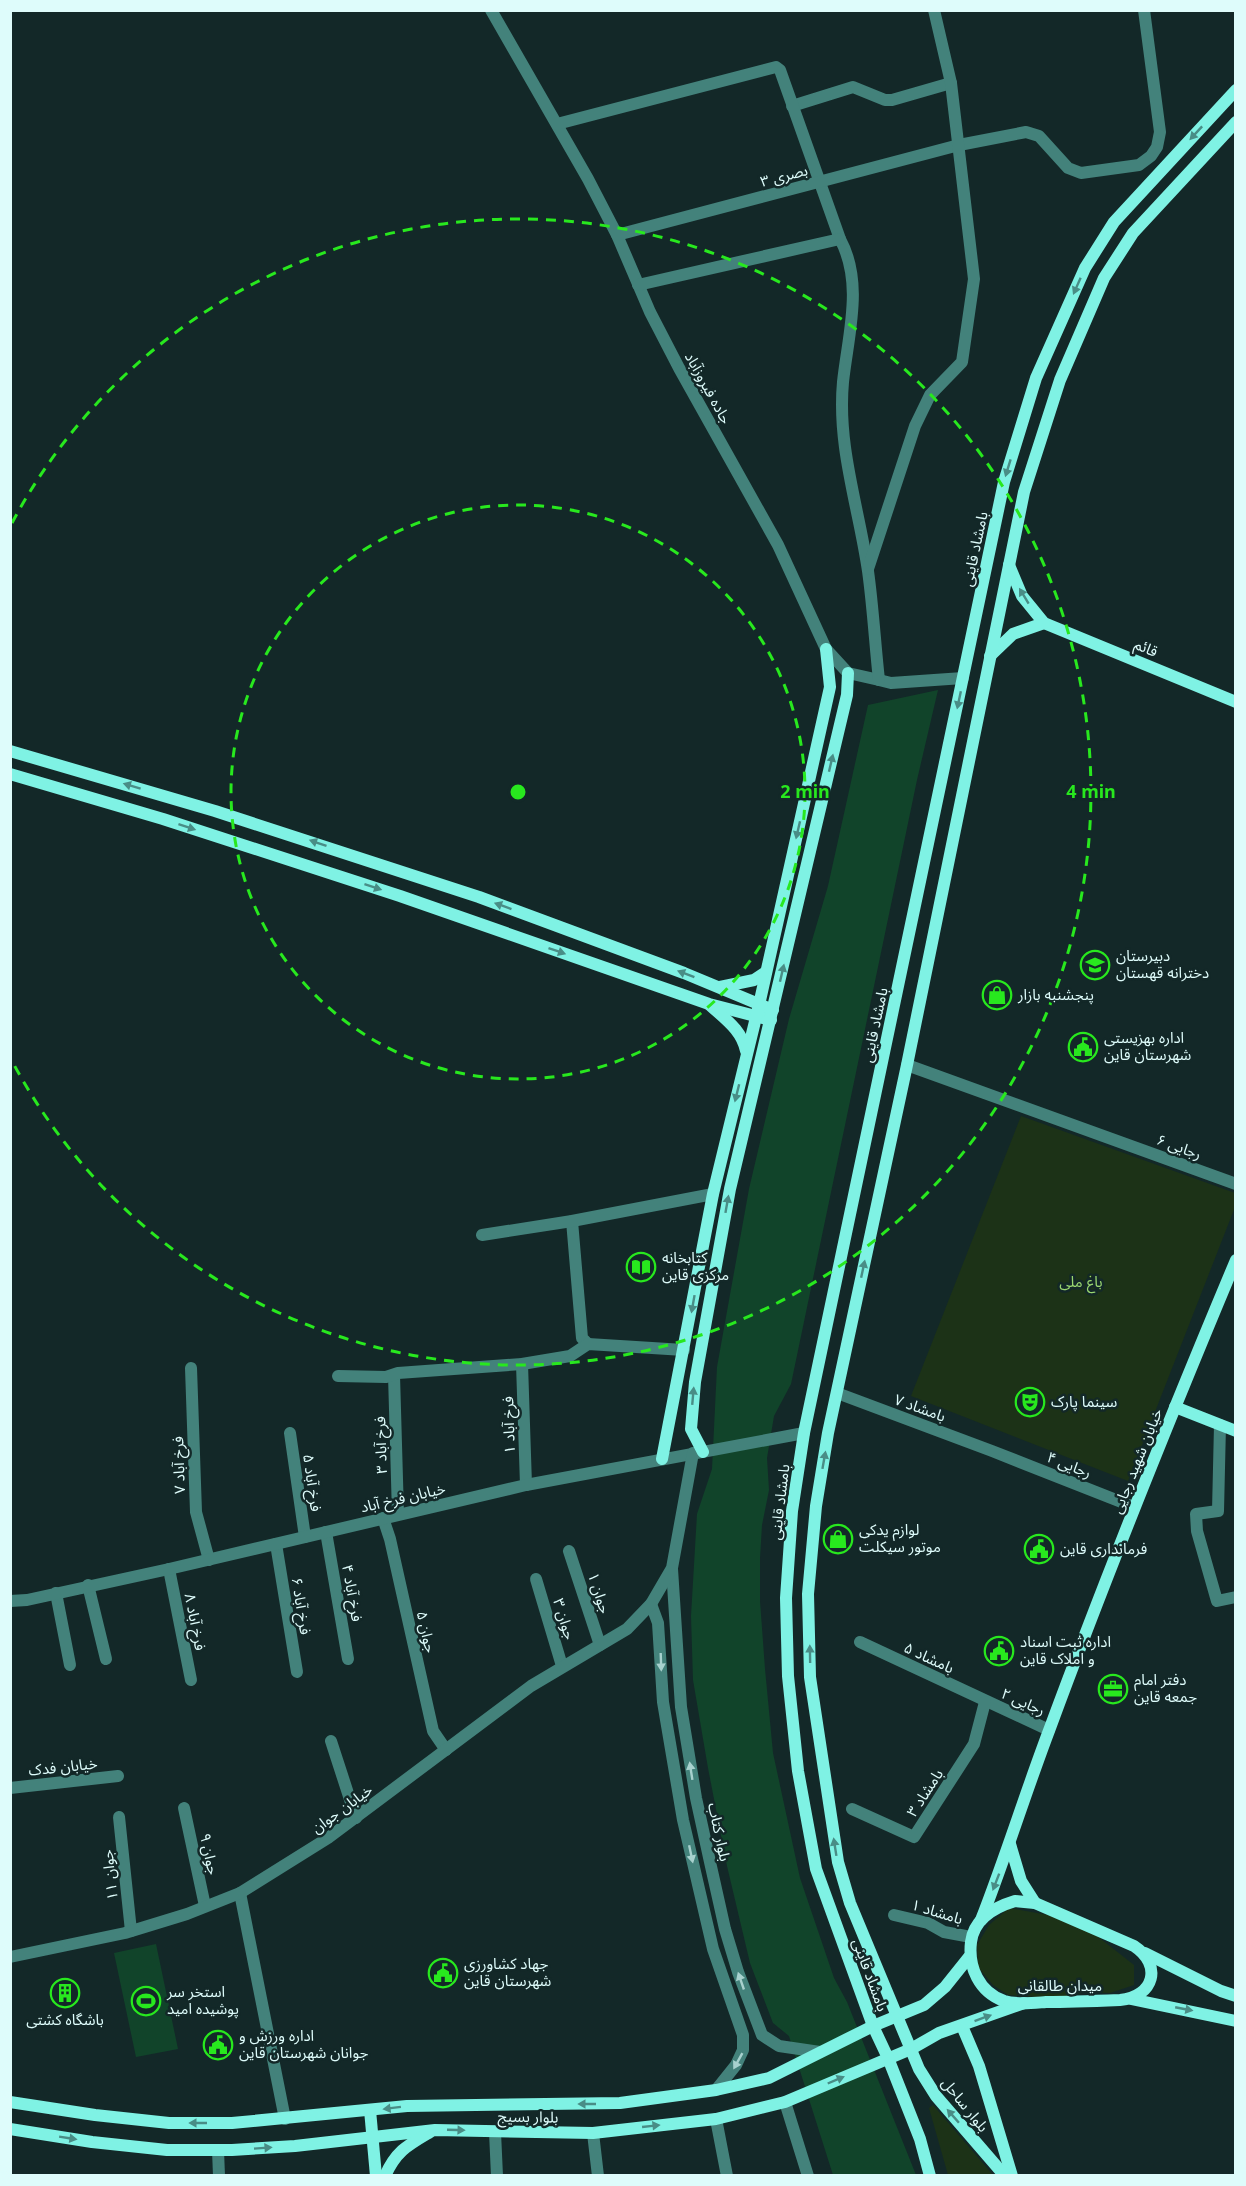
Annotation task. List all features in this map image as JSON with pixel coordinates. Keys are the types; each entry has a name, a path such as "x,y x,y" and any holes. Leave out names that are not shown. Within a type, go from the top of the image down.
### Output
{"main road":[{"name":"بامشاد قاینی","path":"888,2058 873,2026 816,1869 800,1782 788,1677 786,1598 792,1510 804,1433 1004,482 1036,378 1085,268 1114,222 1236,90"},
{"name":"بامشاد قاینی","path":"910,2049 850,1903 838,1862 810,1677 808,1594 816,1506 837,1393 907,1065 1024,492 1060,380 1104,278 1133,233 1236,122"},
{"name":"قائم","path":"1009,564 1022,596 1044,623 1236,702"},
{"path":"990,657 1013,634 1044,623"},
{"path":"662,1459 712,1194 758,1010 830,687 826,649"},
{"path":"698,1452 691,1429 694,1382 730,1189 848,695 848,673"},
{"path":"10,751 215,811 479,897 719,987 758,1010 772,1015"},
{"path":"10,774 163,819 400,896 709,1004 758,1010"},
{"path":"910,932 932,936"},
{"path":"719,987 754,980 766,972"},
{"path":"709,1004 734,1026 744,1040 747,1053"},
{"name":"خیابان شهید رجایی","path":"981,1920 1049,1730 1134,1507 1236,1260"},
{"path":"1175,1407 1236,1431"},
{"path":"1010,1844 1021,1881 1035,1903"},
{"path":"969,1957 971,1937 981,1920 996,1907 1015,1901 1035,1903 1134,1946 1221,1991 1236,1996"},
{"path":"830,1909 850,1903"},
{"path":"1131,2000 1142,1994 1149,1984 1152,1973 1150,1962 1143,1952"},
{"name":"بلوار بسیج","path":"10,2102 169,2123 232,2123 407,2106 620,2103 716,2090 769,2078 873,2026 924,2005 945,1987 969,1957"},
{"name":"میدان طالقانی","path":"969,1957 975,1976 987,1991 1004,2001 1024,2003 1131,2000 1236,2021"},
{"name":"بلوار بسیج","path":"10,2129 92,2142 167,2150 218,2150 295,2146 372,2135 435,2130 593,2133 716,2119 785,2102 910,2049 939,2033 1024,2003"},
{"name":"بلوار ساحل","path":"962,2026 979,2066 1012,2175"},
{"name":"بلوار ساحل","path":"910,2049 919,2069 936,2096 1005,2175"},
{"path":"888,2058 920,2139 930,2175"},
{"path":"370,2110 376,2175"},
{"path":"385,2175 401,2149 435,2130"}],"street":[{"name":"جاده فیروزآباد","path":"491,10 557,124 617,235 638,285 679,368 778,545 826,649 848,673"},
{"path":"868,571 915,426 930,395 962,362 974,279 951,83 934,10"},
{"name":"بصری ۳","path":"617,235 959,146 1026,132 1039,136 1068,168 1081,173 1139,165 1151,156 1157,147 1160,132 1144,10"},
{"path":"557,124 776,67 780,70 819,182 847,252 854,302 843,384 842,428 850,484 868,571 879,680"},
{"path":"792,106 853,87 885,100 892,100 951,83"},
{"path":"638,285 840,239"},
{"path":"848,673 891,683 963,678"},
{"name":"رجایی ۶","path":"907,1065 1236,1184"},
{"path":"482,1235 573,1221 712,1194"},
{"path":"573,1221 582,1338 588,1344"},
{"path":"338,1376 386,1377 394,1374 522,1364 570,1356 588,1344 684,1350"},
{"name":"فرخ آباد ۱","path":"522,1364 526,1485"},
{"name":"فرخ آباد ۷","path":"191,1368 196,1512 209,1560"},
{"name":"فرخ آباد ۳","path":"394,1374 398,1514"},
{"name":"بامشاد ۷","path":"837,1393 992,1451"},
{"path":"1221,1425 1218,1511 1196,1514 1197,1531 1217,1601 1236,1597"},
{"name":"فرخ آباد ۵","path":"290,1433 305,1537"},
{"name":"خیابان فرخ آباد","path":"10,1601 27,1600 169,1569 526,1485 804,1433"},
{"name":"رجایی ۴","path":"992,1451 1134,1507"},
{"path":"672,1568 698,1452"},
{"name":"جوان ۵","path":"383,1518 390,1539 433,1731 446,1750"},
{"name":"فرخ آباد ۴","path":"326,1532 348,1659"},
{"name":"فرخ آباد ۶","path":"276,1544 297,1672"},
{"name":"جوان ۱","path":"569,1551 600,1645"},
{"name":"خیابان جوان","path":"10,1957 131,1931 240,1893 328,1838 500,1708 562,1666 627,1629 651,1604 672,1568"},
{"name":"بلوار کتاب","path":"672,1568 681,1707 696,1798 725,1929 762,2035 779,2046 820,2052"},
{"name":"فرخ آباد ۸","path":"169,1569 191,1680"},
{"name":"جوان ۳","path":"536,1579 562,1666"},
{"path":"88,1585 106,1659"},
{"path":"56,1593 70,1665"},
{"path":"651,1604 658,1623 663,1702 683,1820 713,1949 743,2035 743,2050 736,2065 716,2090"},
{"name":"بامشاد ۵","path":"860,1642 986,1702"},
{"name":"رجایی ۲","path":"986,1702 1049,1730"},
{"name":"بامشاد ۳","path":"852,1809 914,1837 974,1744 986,1702"},
{"path":"332,1741 356,1818"},
{"name":"خیابان فدک","path":"10,1788 118,1776"},
{"name":"جوان ۹","path":"184,1808 205,1906"},
{"name":"جوان ۱۱","path":"119,1817 131,1931"},
{"path":"240,1893 285,2118"},
{"name":"بامشاد ۱","path":"894,1915 928,1923 944,1932 971,1937"},
{"path":"740,2025 747,2028 755,2025 756,2021"},
{"path":"785,2102 808,2175"},
{"path":"716,2119 727,2175"},
{"path":"495,2132 497,2175"},
{"path":"593,2133 598,2175"},
{"path":"218,2150 219,2175"}],"green space":[{"name":"باغ ملی","path":"1021,1116 1235,1193 1235,1207 1128,1481 911,1396"},
{"path":"1009,1908 1048,1915 1092,1932 1134,1965 1134,1985 1110,1993 1088,1992 1067,1996 1038,1997 1008,1995 993,1985 978,1967 977,1945 989,1925"},
{"path":"933,2105 993,2175 948,2175 929,2108"}],"shaded area":[{"path":"938,690 917,780 791,1384 774,1416 767,1458 769,1490 762,1525 760,1601 773,1753 800,1878 834,1978 847,2002 916,2175 833,2175 789,2036 773,2023 750,1963 727,1866 693,1680 691,1616 697,1514 712,1469 717,1367 749,1189 789,1019 828,886 868,705"},
{"name":"استخر سر پوشیده امید","path":"156,1944 178,2049 136,2057 114,1953"}],"place":[{"name":"دبیرستان دخترانه قهستان","path":"1095,965"},
{"name":"پنجشنبه بازار","path":"997,995"},
{"name":"اداره بهزیستی شهرستان قاین","path":"1083,1047"},
{"name":"کتابخانه مرکزی قاین","path":"641,1267"},
{"name":"سینما پارک","path":"1030,1402"},
{"name":"لوازم یدکی موتور سیکلت","path":"838,1539"},
{"name":"فرمانداری قاین","path":"1039,1549"},
{"name":"اداره ثبت اسناد و املاک قاین","path":"999,1651"},
{"name":"دفتر امام جمعه قاین","path":"1113,1689"},
{"name":"جهاد کشاورزی شهرستان قاین","path":"443,1973"},
{"name":"باشگاه کشتی","path":"65,1993"},
{"name":"استخر سر پوشیده امید","path":"146,2001"},
{"name":"اداره ورزش و جوانان شهرستان قاین","path":"218,2045"}]}
